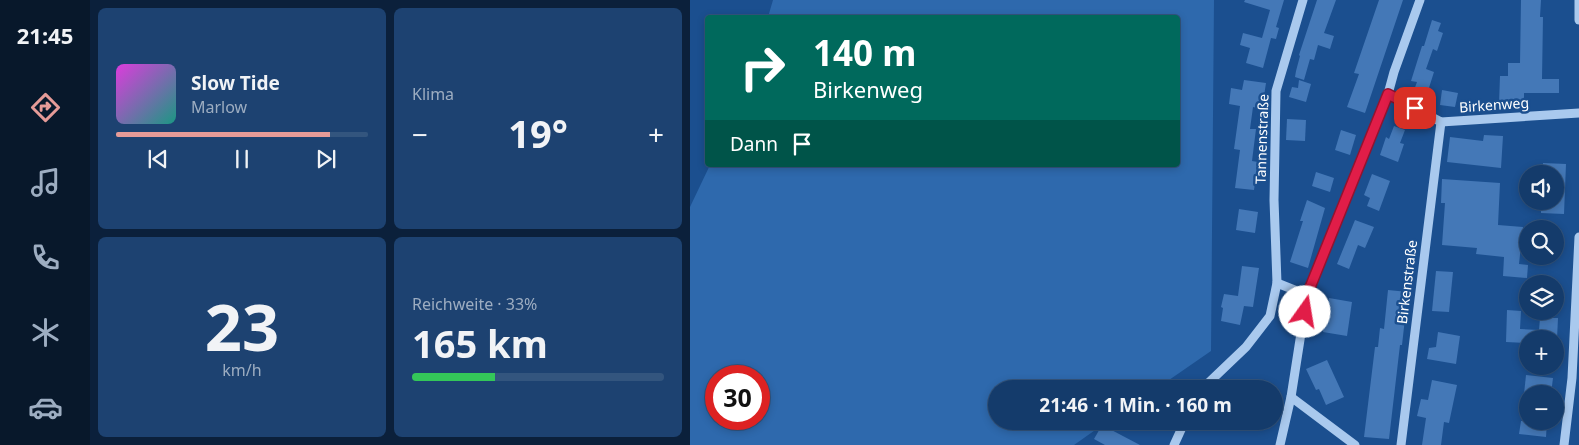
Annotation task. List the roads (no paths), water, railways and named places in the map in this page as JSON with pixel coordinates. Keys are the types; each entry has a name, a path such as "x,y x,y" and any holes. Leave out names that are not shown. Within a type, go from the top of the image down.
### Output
{"street":[{"name":"Tannenstraße","path":"1211,380 1246,347 1270,316 1277,283 1274,200 1276,91 1303,0"},
{"path":"1280,445 1291,397 1307,295 1388,94 1420,0"},
{"path":"1579,0 1579,20"},
{"name":"Birkenweg","path":"1388,94 1441,122 1579,113"},
{"name":"Birkenstraße","path":"1401,445 1441,122"},
{"path":"1564,445 1572,378 1579,237"},
{"path":"1277,283 1307,295"},
{"path":"1291,397 1355,445"},
{"path":"1174,445 1181,430"}]}
